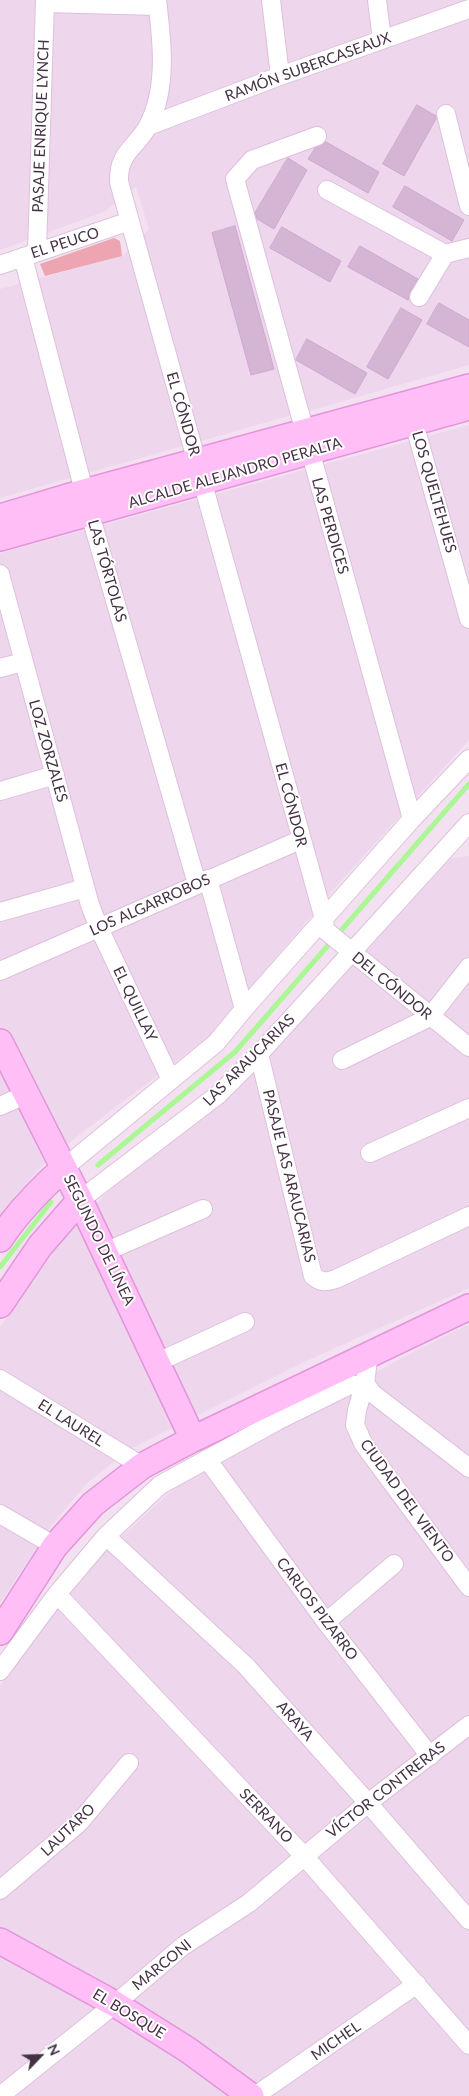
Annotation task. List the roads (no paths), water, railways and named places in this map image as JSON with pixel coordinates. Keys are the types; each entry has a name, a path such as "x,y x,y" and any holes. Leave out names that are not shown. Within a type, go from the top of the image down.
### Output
{"street":[{"path":"271,0 280,76"},
{"path":"377,0 382,40"},
{"path":"45,2 158,3"},
{"name":"PASAJE ENRIQUE LYNCH","path":"30,254 45,2"},
{"name":"EL CÓNDOR","path":"158,3 162,47 160,86 157,102 148,126 129,148 121,163 119,182 324,925"},
{"name":"RAMÓN SUBERCASEAUX","path":"148,126 280,76 469,9"},
{"path":"446,114 469,206"},
{"name":"LAS PERDICES","path":"317,136 252,160 235,179 412,819"},
{"path":"327,190 445,254 469,248"},
{"name":"EL PEUCO","path":"0,265 130,221"},
{"name":"LAS TÓRTOLAS","path":"30,254 87,503 202,881 244,1009"},
{"path":"419,297 445,254"},
{"name":"ALCALDE ALEJANDRO PERALTA","path":"0,518 87,503 200,472 307,442 469,388"},
{"name":"ALCALDE ALEJANDRO PERALTA","path":"307,442 414,423 469,407"},
{"name":"LOS QUELTEHUES","path":"414,423 469,619"},
{"name":"ALCALDE ALEJANDRO PERALTA","path":"0,538 87,503"},
{"name":"LOZ ZORZALES","path":"0,574 85,888 98,928"},
{"path":"0,668 23,662"},
{"path":"0,1239 14,1218 37,1192 216,1043 244,1009 324,925 412,819 469,759"},
{"path":"0,791 55,775"},
{"name":"LAS ARAUCARIAS","path":"0,1305 40,1246 80,1200 219,1094 259,1054 348,950 469,823"},
{"name":"LOS ALGARROBOS","path":"0,971 202,881 300,840"},
{"path":"0,912 85,888"},
{"name":"DEL CÓNDOR","path":"324,925 348,950 469,1047"},
{"name":"EL QUILLAY","path":"98,928 171,1080"},
{"path":"342,1060 430,1017 469,967"},
{"name":"SEGUNDO DE LÍNEA","path":"0,1042 80,1200 200,1449"},
{"name":"PASAJE LAS ARAUCARIAS","path":"259,1054 313,1276 318,1281 325,1282 336,1279 469,1216"},
{"path":"0,1106 27,1094"},
{"path":"370,1153 469,1108"},
{"path":"105,1252 203,1209"},
{"path":"0,1671 57,1594 106,1536 200,1449 370,1353 469,1307"},
{"path":"158,1362 244,1322"},
{"name":"CIUDAD DEL VIENTO","path":"370,1353 365,1383 357,1410 356,1425 364,1445 469,1587"},
{"name":"EL LAUREL","path":"0,1379 142,1466"},
{"path":"0,1632 55,1546 93,1504 142,1466 200,1449 279,1420 348,1386 365,1383 372,1393 469,1468"},
{"name":"CARLOS PIZARRO","path":"200,1449 326,1622 430,1756"},
{"path":"0,1514 55,1546"},
{"name":"ARAYA","path":"106,1536 246,1666 469,1920"},
{"path":"326,1622 394,1564"},
{"name":"SERRANO","path":"57,1594 304,1856 469,2045"},
{"name":"VÍCTOR CONTRERAS","path":"304,1856 368,1803 469,1725"},
{"name":"LAUTARO","path":"0,1890 79,1823 129,1763"},
{"name":"MARCONI","path":"0,2096 115,2004 183,1946 249,1903 304,1856"},
{"name":"EL BOSQUE","path":"0,1941 115,2004 188,2050 251,2096"},
{"name":"MICHEL","path":"255,2096 417,1984"}],"waterway":[{"path":"98,1165 235,1052 469,784"},
{"path":"0,1267 51,1202"}]}
